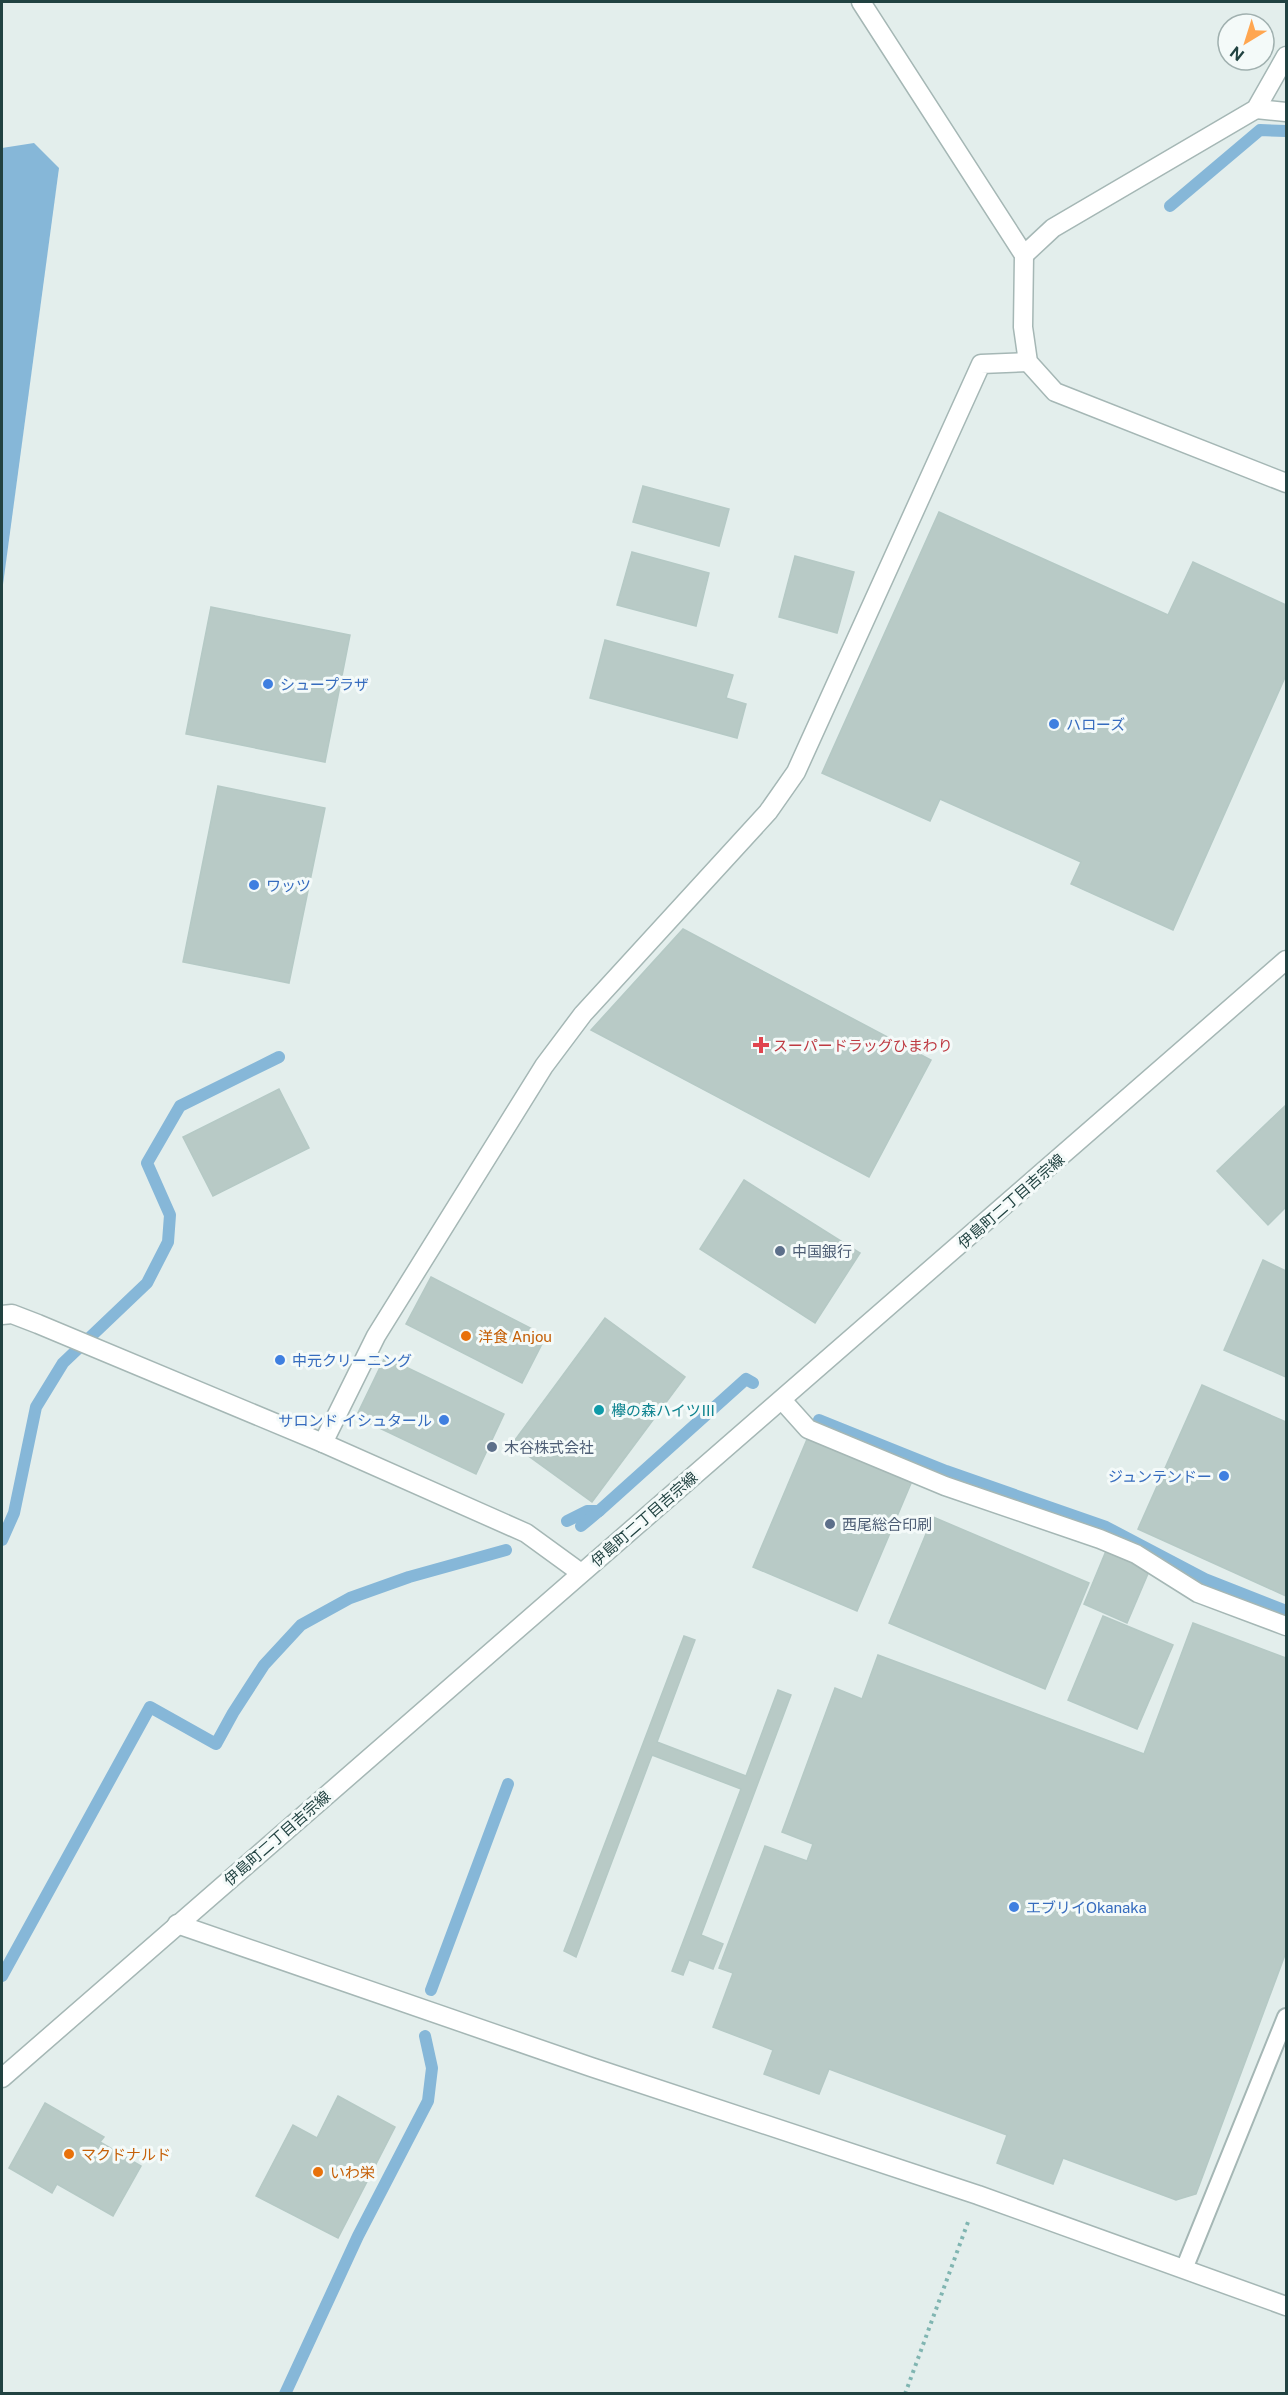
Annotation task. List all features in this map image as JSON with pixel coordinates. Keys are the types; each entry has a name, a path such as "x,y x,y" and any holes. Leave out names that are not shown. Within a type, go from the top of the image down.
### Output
{"street":[{"path":"861,2 1024,255 1023,327 1028,362 1055,392 1287,483"},
{"path":"1024,255 1053,228 1256,109 1287,56"},
{"path":"1256,109 1287,112"},
{"path":"323,1443 376,1336 544,1066 583,1014 768,812 796,772 981,364 1028,362"},
{"name":"伊島町二丁目吉宗線","path":"2,2078 1287,960"},
{"path":"2,1315 12,1314 323,1443 526,1533 581,1573"},
{"path":"782,1400 808,1430 945,1486 1101,1539 1136,1554 1198,1593 1287,1626"},
{"path":"177,1924 613,2074 978,2194 1287,2306"}],"lane":[{"path":"1184,2269 1287,2017"}],"path":[{"path":"905,2394 978,2194"}],"water":[{"path":"34,143 59,168 2,592 2,148"}],"building":[{"path":"643,486 729,509 719,546 633,522"},
{"name":"ハローズ","path":"939,512 1168,615 1193,562 1286,605 1286,675 1173,930 1071,884 1081,862 940,799 930,821 822,773"},
{"path":"632,552 709,573 696,626 617,605"},
{"path":"795,556 854,572 837,633 779,617"},
{"name":"シュープラザ","path":"211,607 350,635 325,762 186,734"},
{"path":"605,640 733,675 726,698 746,704 737,738 590,698"},
{"name":"ワッツ","path":"218,786 325,808 289,983 183,962"},
{"name":"スーパードラッグひまわり","path":"683,929 931,1060 869,1177 591,1030"},
{"path":"279,1089 309,1148 213,1196 183,1137"},
{"path":"1286,1105 1286,1207 1268,1225 1217,1171"},
{"name":"中国銀行","path":"744,1180 860,1253 815,1323 700,1249"},
{"path":"1263,1260 1286,1271 1286,1377 1224,1350"},
{"path":"431,1277 546,1336 522,1383 406,1324"},
{"name":"欅の森ハイツⅢ","path":"605,1318 685,1377 592,1502 512,1444"},
{"path":"385,1357 504,1414 476,1474 356,1417"},
{"name":"ジュンテンドー","path":"1202,1385 1286,1422 1286,1596 1138,1529"},
{"path":"808,1437 912,1481 857,1611 753,1567"},
{"path":"933,1517 1089,1583 1045,1689 889,1623"},
{"path":"1106,1551 1150,1569 1127,1623 1084,1604"},
{"path":"1103,1616 1173,1645 1137,1729 1068,1700"},
{"name":"エブリイOkanaka","path":"1193,1623 1286,1658 1286,1952 1196,2194 1176,2200 1063,2158 1053,2184 997,2163 1007,2135 829,2069 819,2094 764,2074 773,2050 713,2027 733,1973 719,1968 765,1846 807,1861 813,1844 782,1832 835,1688 862,1699 878,1655 1144,1754"},
{"path":"684,1636 695,1640 657,1742 746,1776 778,1690 791,1695 701,1935 723,1944 713,1969 689,1960 683,1975 672,1971 741,1789 652,1755 576,1957 564,1951"},
{"path":"338,2096 395,2127 338,2238 256,2196 293,2125 317,2138"},
{"name":"マクドナルド","path":"45,2103 104,2137 100,2142 141,2166 113,2216 57,2184 52,2193 9,2168"}],"waterway":[{"path":"1170,206 1260,130 1286,131"},
{"path":"2,1540 14,1513 36,1407 63,1363 147,1283 168,1242 170,1215 147,1163 180,1106 279,1057"},
{"path":"567,1521 587,1511 599,1511 746,1379 753,1383"},
{"path":"819,1420 946,1471 1106,1527 1205,1579 1286,1611"},
{"path":"581,1526 599,1511"},
{"path":"2,1976 150,1707 216,1744 264,1665 301,1625 350,1598 409,1577 506,1550"},
{"path":"431,1990 508,1784"},
{"path":"285,2394 358,2236 428,2101 432,2068 425,2036"}],"place":[{"name":"シュープラザ","path":"268,684"},
{"name":"ハローズ","path":"1054,724"},
{"name":"ワッツ","path":"254,885"},
{"name":"スーパードラッグひまわり","path":"761,1045"},
{"name":"中国銀行","path":"780,1251"},
{"name":"洋食 Anjou","path":"466,1336"},
{"name":"中元クリーニング","path":"280,1360"},
{"name":"欅の森ハイツⅢ","path":"599,1410"},
{"name":"サロンド イシュタール","path":"444,1420"},
{"name":"木谷株式会社","path":"492,1447"},
{"name":"ジュンテンドー","path":"1224,1476"},
{"name":"西尾総合印刷","path":"830,1524"},
{"name":"エブリイOkanaka","path":"1014,1907"},
{"name":"マクドナルド","path":"69,2154"},
{"name":"いわ栄","path":"318,2172"}]}
